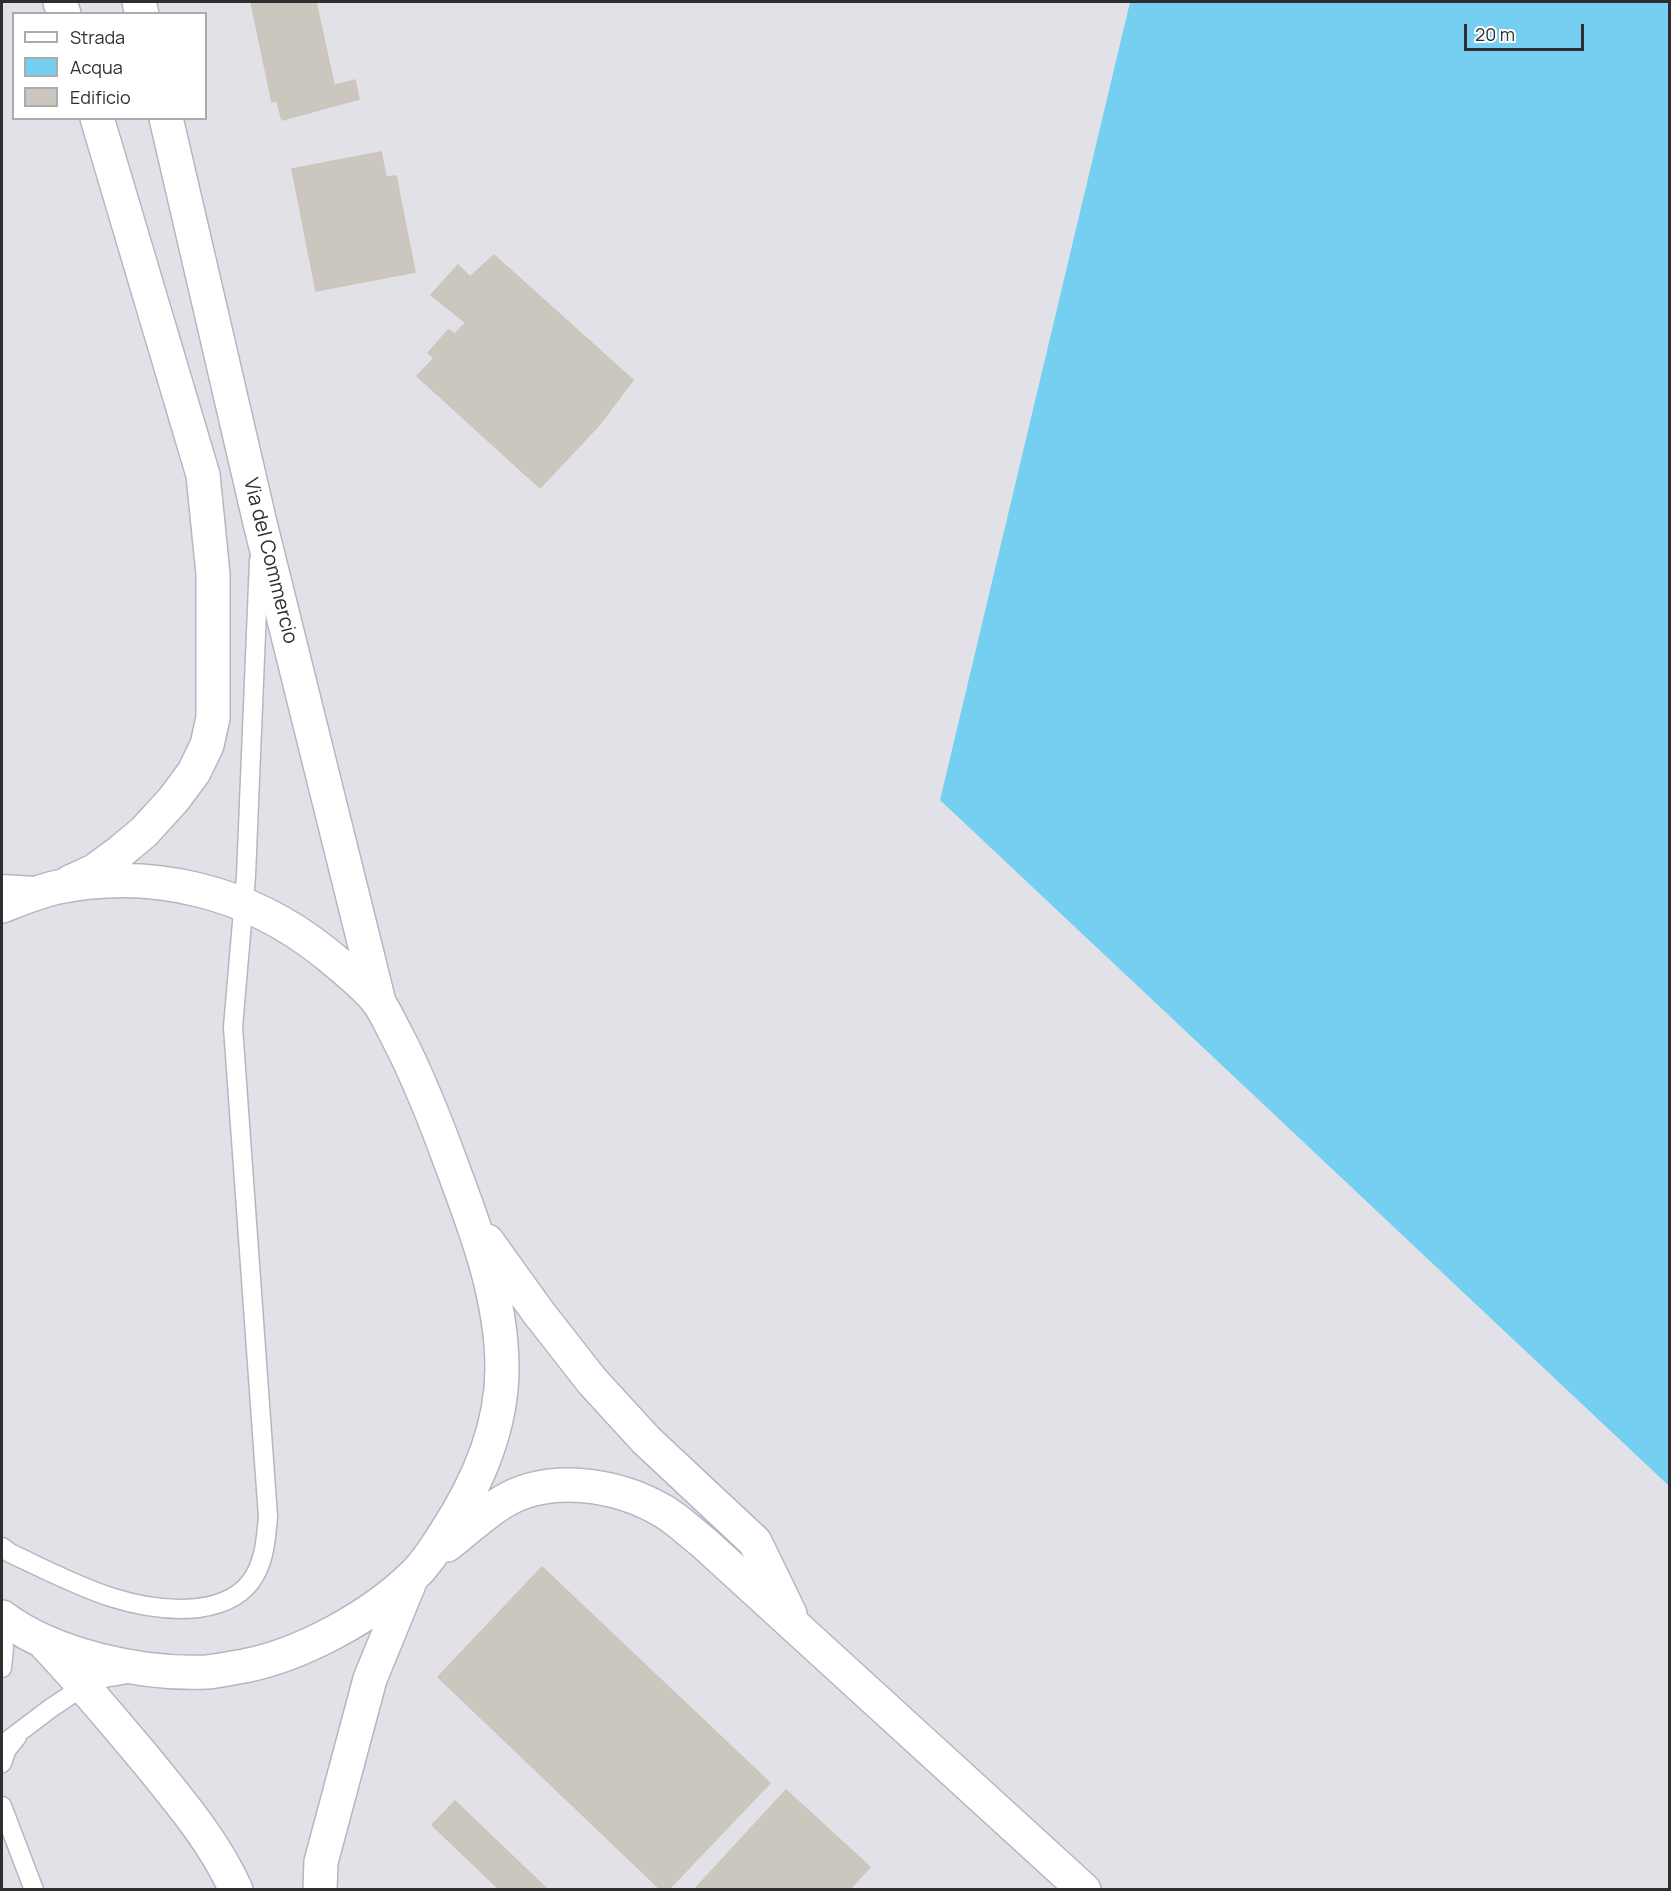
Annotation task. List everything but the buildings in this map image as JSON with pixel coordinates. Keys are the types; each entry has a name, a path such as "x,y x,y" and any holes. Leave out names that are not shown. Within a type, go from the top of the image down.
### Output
{"street":[{"path":"2,906 58,887 94,871 144,832 194,772 207,745 213,718 213,574 203,475 98,120"},
{"name":"Via del Commercio","path":"166,120 260,523 379,1002"},
{"path":"58,887 101,882 144,882 194,887 243,904 276,919 307,938 341,965 379,1002 411,1064 431,1108 473,1221 491,1285 500,1331 502,1370 496,1415 483,1466 459,1513 419,1570 370,1679 321,1862 320,1890"},
{"path":"473,1221 538,1312 592,1381 646,1440 755,1542 798,1629"},
{"path":"2,1617 39,1639 83,1656 127,1667 209,1672 262,1662 331,1633 371,1610 501,1503 529,1489 555,1484 576,1485 640,1499 665,1512 703,1542 1084,1890"},
{"path":"39,1639 85,1686 189,1812 225,1866 236,1890"}],"lane":[{"path":"2,1547 10,1553 89,1590 120,1601 179,1610 211,1606 228,1601 244,1590 255,1576 266,1543 268,1517 233,1027 248,818 260,523"},
{"path":"2,884 58,887"},
{"path":"2,1636 4,1648 2,1668"},
{"path":"2,1745 93,1680 122,1674 170,1671"},
{"path":"2,1763 7,1749 24,1728"},
{"path":"2,1806 34,1890"}],"shaded area":[{"path":"2,2 1130,2 940,799 1669,1486 1669,1889 2,1890"}],"water":[{"path":"1130,2 1669,2 1669,1486 940,800"}]}
